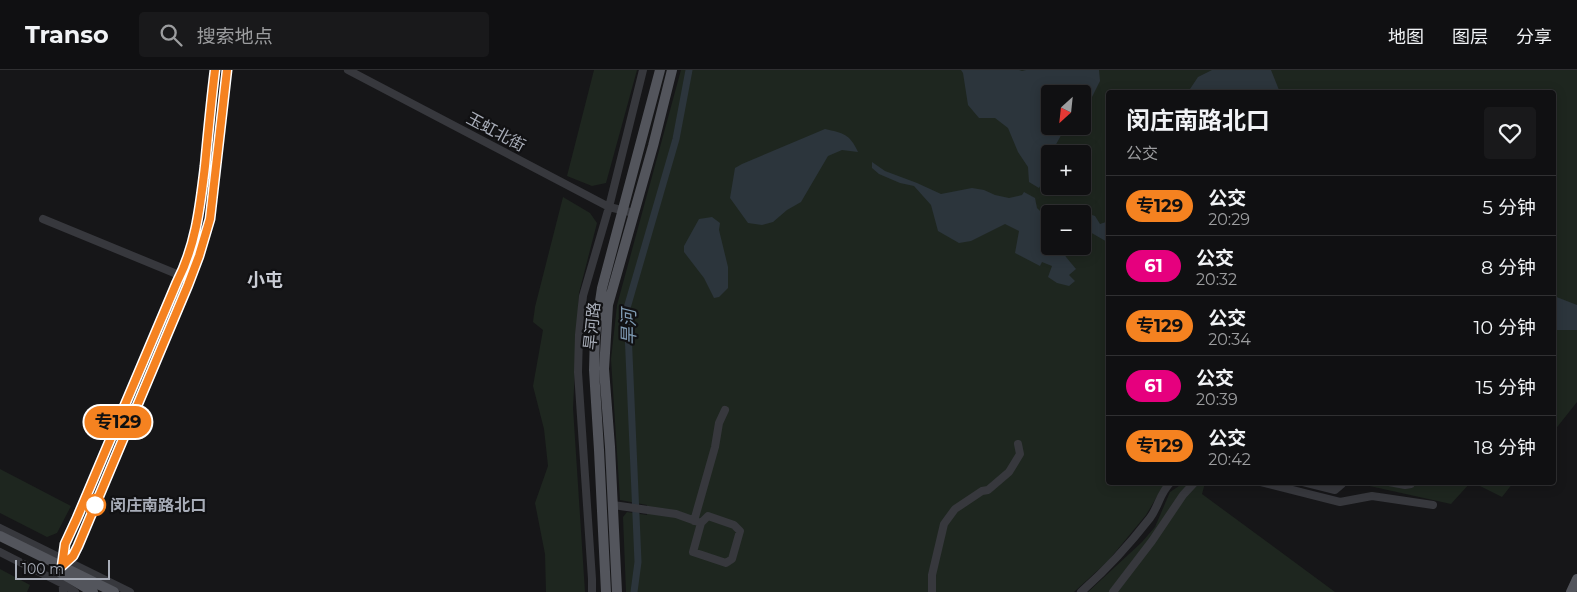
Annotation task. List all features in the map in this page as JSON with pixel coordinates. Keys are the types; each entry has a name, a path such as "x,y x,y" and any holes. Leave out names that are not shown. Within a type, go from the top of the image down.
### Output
{"main road":[{"name":"旱河路","path":"617,592 616,505 604,369 608,305 607,289 622,210 660,70"},
{"name":"旱河路","path":"606,592 600,450 594,370 594,335 607,289 634,213 672,70"},
{"path":"0,536 64,564 114,592"},
{"path":"0,541 64,564 80,585 93,592"},
{"path":"1571,592 1577,579"}],"street":[{"path":"63,588 65,544 192,247 200,212 215,70"},
{"path":"64,564 73,556 78,546 190,280 203,244 210,219 227,70"},
{"name":"玉虹北街","path":"348,70 609,206 634,213"},
{"name":"旱河路","path":"592,592 578,372 579,335 583,296 609,206 643,70"},
{"path":"43,219 190,280"},
{"path":"698,522 708,516 734,525 740,531 732,559 726,563 693,552 698,522 716,447 718,423 725,410"},
{"path":"932,592 932,575 944,524 955,509 982,491 988,490 1009,472 1020,454 1018,444"},
{"path":"1081,592 1108,568 1151,517 1164,490 1169,485"},
{"path":"1113,592 1152,541 1183,494 1192,485"},
{"path":"1273,485 1340,502 1372,496 1433,505"},
{"path":"1315,485 1335,490 1341,485"},
{"path":"616,505 676,514 698,522"},
{"path":"0,528 64,564 130,592"},
{"path":"0,552 63,588 75,592"}],"shaded area":[{"path":"594,70 637,70 606,183 592,186 567,176"},
{"path":"681,70 1577,70 1577,402 1556,428 1556,90 1106,90 1106,485 1164,485 1146,515 1108,561 1074,592 626,592 623,517 627,512 647,515 647,505 620,500 611,359 617,305"},
{"path":"961,70 1099,70 1100,81 1091,99 1091,85 1041,85 1041,135 1061,135 1056,145 1041,145 1041,184 1039,188 1029,182 1028,167 1018,152 1008,128 995,118 979,118 968,105"},
{"path":"1212,70 1271,70 1279,90 1189,90 1198,77"},
{"path":"825,129 845,135 852,141 858,152 842,150 828,156 801,202 787,210 773,222 762,225 748,223 730,198 735,168"},
{"path":"872,162 885,171 941,194 972,188 1009,198 1022,195 1024,192 1035,198 1037,208 1041,212 1041,255 1065,255 1076,269 1069,275 1075,281 1069,286 1057,283 1048,277 1052,266 1042,262 1040,266 1015,253 1019,231 1005,224 971,241 959,243 938,231 931,205 914,186 900,183 879,174 872,168"},
{"path":"563,197 590,213 597,223 579,293 573,408 585,592 546,592 545,554 535,503 548,466 544,429 533,386 543,330 533,322 535,307"},
{"path":"1091,215 1095,216 1100,224 1106,222 1106,241 1091,233"},
{"path":"712,217 720,223 719,230 728,267 728,288 719,297 714,298 704,278 684,252 684,246 699,219"},
{"path":"1556,297 1577,305 1577,330 1556,330"},
{"path":"0,469 71,506 57,533 47,537 0,513"},
{"path":"1180,485 1204,485 1202,494 1335,592 1088,592 1142,542 1155,527 1170,492"},
{"path":"1365,485 1468,485 1451,504"},
{"path":"1478,485 1511,485 1502,497"},
{"path":"0,569 30,585 27,592 0,592"}],"waterway":[{"name":"旱河","path":"634,592 638,562 627,308 676,139 689,70"}],"bus line":[{"name":"专129","path":"215,70 200,212 192,247 65,544 62,566 73,556 78,546 188,285 203,244 210,219 227,70"}],"place":[{"name":"闵庄南路北口","path":"95,505"}],"district":[{"name":"小屯","path":"265,280"}]}
